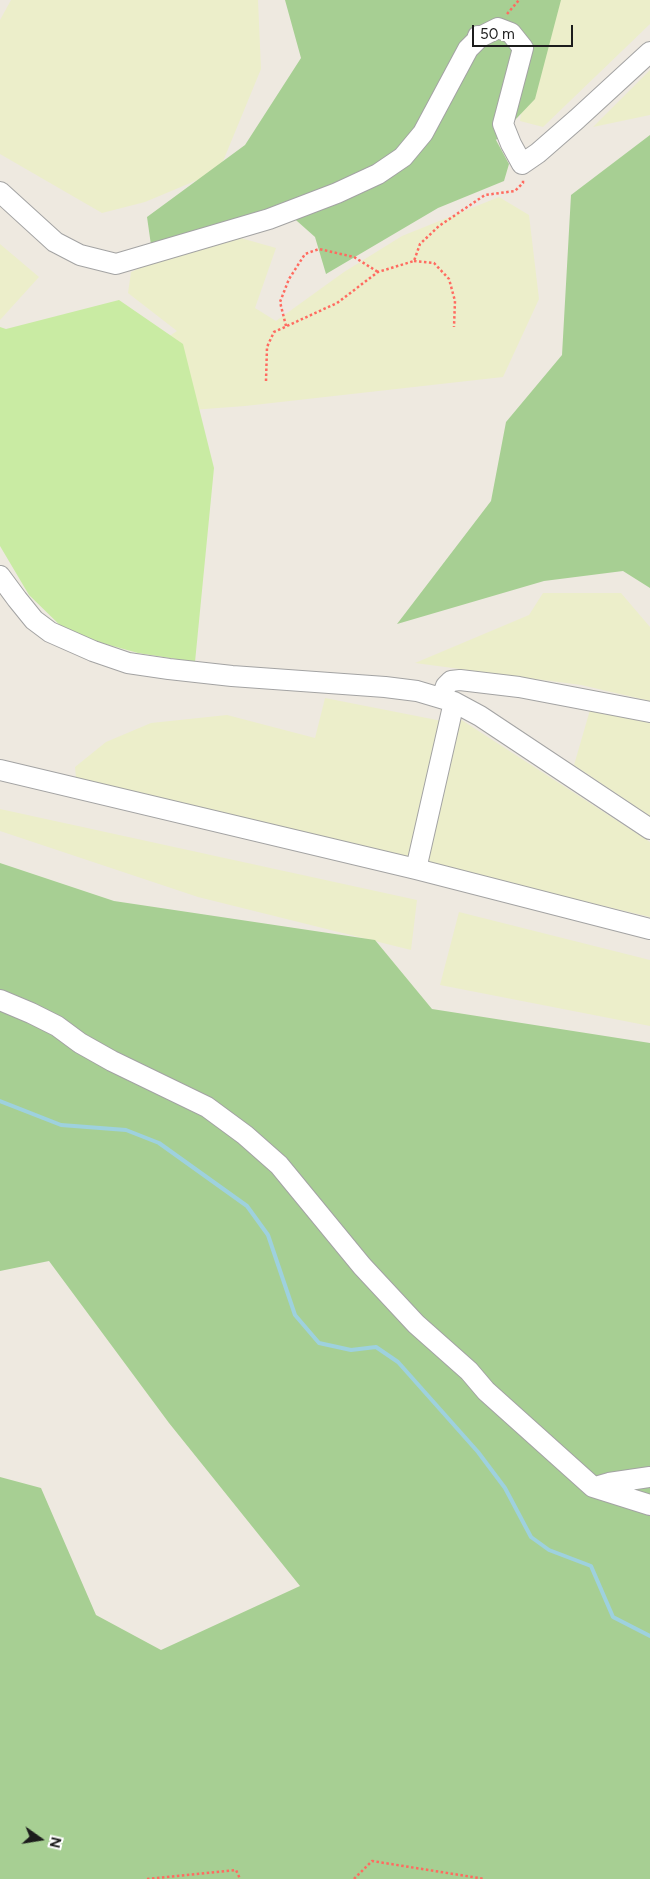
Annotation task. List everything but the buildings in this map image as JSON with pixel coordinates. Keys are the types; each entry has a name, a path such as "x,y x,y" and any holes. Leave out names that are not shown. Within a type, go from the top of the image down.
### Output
{"street":[{"path":"0,192 54,242 80,255 116,264 269,219 337,193 378,174 403,157 423,133 468,50 477,40 478,36 480,37 498,28 511,33 523,48 503,124 522,164 538,153 577,119 650,52"},
{"path":"0,576 34,620 50,632 93,652 128,662 232,676 385,687 417,691 448,700 480,716 650,829"},
{"path":"416,870 448,700 446,686 451,681 460,680 519,687 650,712"},
{"path":"0,770 416,870 650,929"},
{"path":"0,1000 56,1026 80,1044 112,1061 207,1107 245,1135 279,1165 362,1266 416,1324 469,1371 486,1391 593,1487 650,1505"},
{"path":"593,1487 650,1478"}],"path":[{"path":"414,260 420,244 439,226 485,195 515,191 523,183 522,164"},
{"path":"286,326 280,302 289,279 306,254 320,249 354,257 378,272"},
{"path":"266,381 267,347 274,332 337,303 378,272 414,260 434,263 450,279 455,301 454,327"},
{"path":"354,1879 372,1861 485,1879"},
{"path":"147,1879 236,1870 240,1879"}],"green space":[{"path":"11,0 258,0 261,69 219,171 145,202 102,213 0,154 0,20"},
{"path":"285,0 561,0 535,99 496,140 509,164 504,181 438,208 326,274 315,237 279,205 151,245 147,217 245,145 301,58"},
{"path":"535,0 650,0 650,24 543,127 520,121"},
{"path":"650,70 650,115 593,127"},
{"path":"650,135 650,588 623,571 544,581 397,624 491,501 506,422 562,355 571,195"},
{"path":"499,197 529,215 539,299 503,377 245,406 178,411 150,349 177,331 128,293 131,272 223,233 276,248 255,308 276,321 344,272 402,236"},
{"path":"0,244 39,277 0,320"},
{"path":"119,300 183,344 214,468 195,662 138,653 69,634 29,595 0,546 0,327 6,329"},
{"path":"543,593 621,593 650,627 650,701 581,685 415,663 529,615"},
{"path":"325,698 442,721 410,858 76,778 75,767 106,742 151,723 227,715 315,738"},
{"path":"590,710 650,723 650,816 574,765"},
{"path":"460,719 650,842 650,917 423,863"},
{"path":"0,809 417,900 411,950 198,897 0,831"},
{"path":"0,863 114,901 375,940 432,1009 650,1043 650,1879 0,1879 0,1477 41,1488 96,1615 161,1650 300,1586 169,1423 49,1261 0,1271"},
{"path":"459,912 650,960 650,1026 440,985"}],"waterway":[{"path":"0,1101 61,1125 126,1130 159,1143 247,1206 268,1235 295,1315 319,1343 351,1350 376,1347 398,1362 478,1452 505,1488 531,1537 549,1550 591,1566 613,1617 650,1636"}]}
